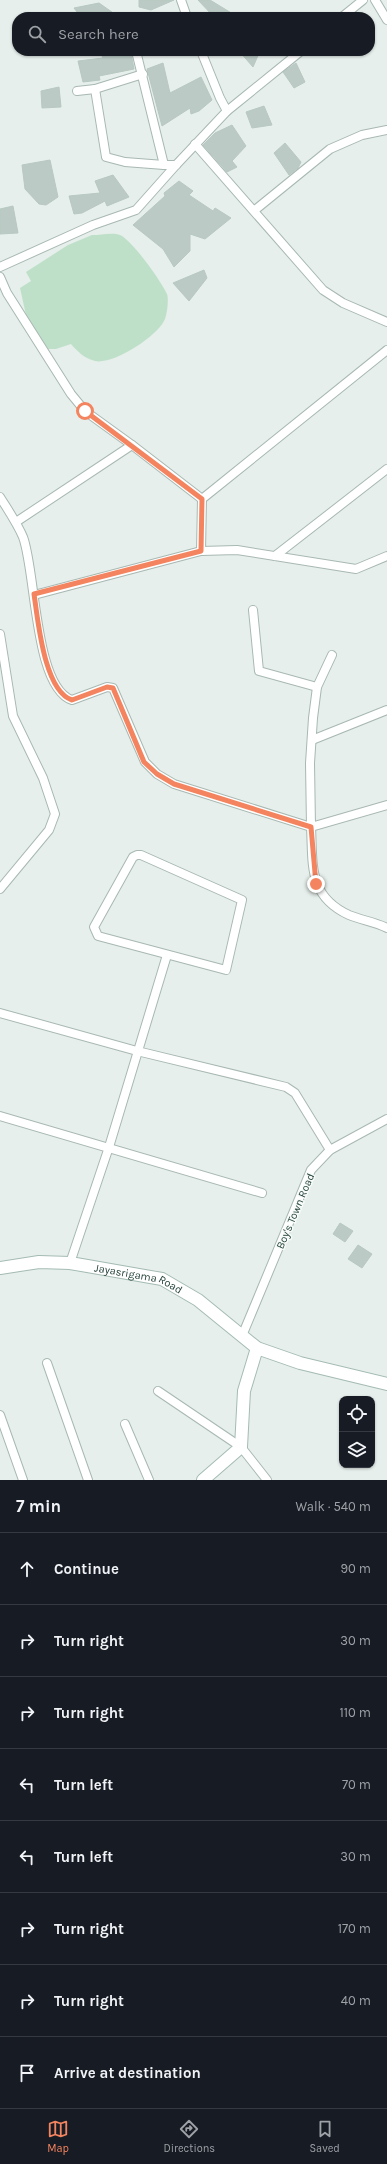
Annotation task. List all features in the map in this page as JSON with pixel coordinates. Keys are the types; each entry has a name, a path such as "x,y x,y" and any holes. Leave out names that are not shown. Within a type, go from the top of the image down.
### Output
{"street":[{"path":"181,0 185,12"},
{"path":"348,12 363,0"},
{"path":"375,0 387,20"},
{"path":"138,56 164,165"},
{"path":"203,56 227,112"},
{"path":"0,266 93,225 136,210 195,144 227,112 295,56"},
{"path":"77,91 95,89 143,74"},
{"path":"95,89 106,156 125,162 176,165"},
{"path":"255,210 330,149 362,136 387,130"},
{"path":"195,144 255,210 323,290 343,303 387,322"},
{"path":"0,277 7,293 71,394 85,411 202,499"},
{"path":"202,499 387,350"},
{"path":"16,522 132,445"},
{"path":"275,556 387,469"},
{"path":"0,497 16,522 23,538 42,645 49,669 66,698 72,700 107,687 113,688 144,762 157,774 174,784 311,827 387,805"},
{"path":"201,551 202,499"},
{"path":"34,594 201,551 237,550 356,569 387,556"},
{"path":"253,610 258,671 318,687"},
{"path":"0,634 13,716 43,778 55,814 49,830 0,889"},
{"path":"332,655 318,687 312,740 311,827 316,884 320,894 348,915 387,928"},
{"path":"312,740 387,710"},
{"path":"137,855 141,855 242,900 226,970 167,955 98,936 95,932 94,927 133,857 137,855"},
{"path":"70,1263 109,1147 167,955"},
{"path":"0,1013 137,1051 290,1089 295,1093 330,1150"},
{"path":"0,1116 262,1193"},
{"name":"Boy's Town Road","path":"242,1336 312,1170 330,1150 387,1119"},
{"name":"Jayasrigama Road","path":"0,1268 39,1262 70,1263 162,1280 198,1300 257,1348 300,1363 387,1384"},
{"path":"203,1480 241,1447 244,1391 257,1348"},
{"path":"47,1363 88,1480"},
{"path":"158,1391 241,1447 267,1480"},
{"path":"0,1415 23,1480"},
{"path":"125,1424 150,1480"}],"green space":[{"path":"114,234 125,238 139,252 153,271 168,296 164,321 152,335 123,354 103,361 95,361 84,356 71,344 56,349 48,349 26,315 20,288 31,281 26,272 68,245 92,235"}],"building":[{"path":"139,0 174,0 151,10 139,7"},
{"path":"198,0 210,0 230,12 209,12"},
{"path":"99,3 112,12 77,12 74,8"},
{"path":"102,56 132,56 134,69 99,76 100,80 83,82 78,61 103,58"},
{"path":"243,56 258,56 253,67"},
{"path":"163,63 170,93 201,77 212,100 199,111 191,114 190,108 162,126 147,69"},
{"path":"296,63 305,82 294,88 283,72"},
{"path":"59,87 61,107 42,108 41,91"},
{"path":"264,106 272,125 252,128 246,112"},
{"path":"232,125 246,146 232,161 237,167 227,172 203,145 215,133"},
{"path":"285,143 301,162 298,168 289,175 274,153"},
{"path":"50,160 58,197 46,205 39,204 25,189 22,165"},
{"path":"113,175 129,197 107,206 105,201 82,213 74,214 69,196 100,193 95,181"},
{"path":"179,181 193,191 189,195 213,211 215,208 231,218 205,239 190,234 190,251 174,267 163,249 133,225 165,196 164,193"},
{"path":"13,206 18,233 0,234 0,209"},
{"path":"204,270 207,278 189,301 173,283"},
{"path":"340,1223 353,1231 345,1242 333,1234"},
{"path":"358,1245 372,1254 362,1268 348,1259"}],"route":[{"path":"85,411 202,499 201,551 34,594 42,645 49,669 57,686 66,698 72,700 107,687 113,688 116,692 144,762 157,774 174,784 311,827 312,854 316,884"}]}
